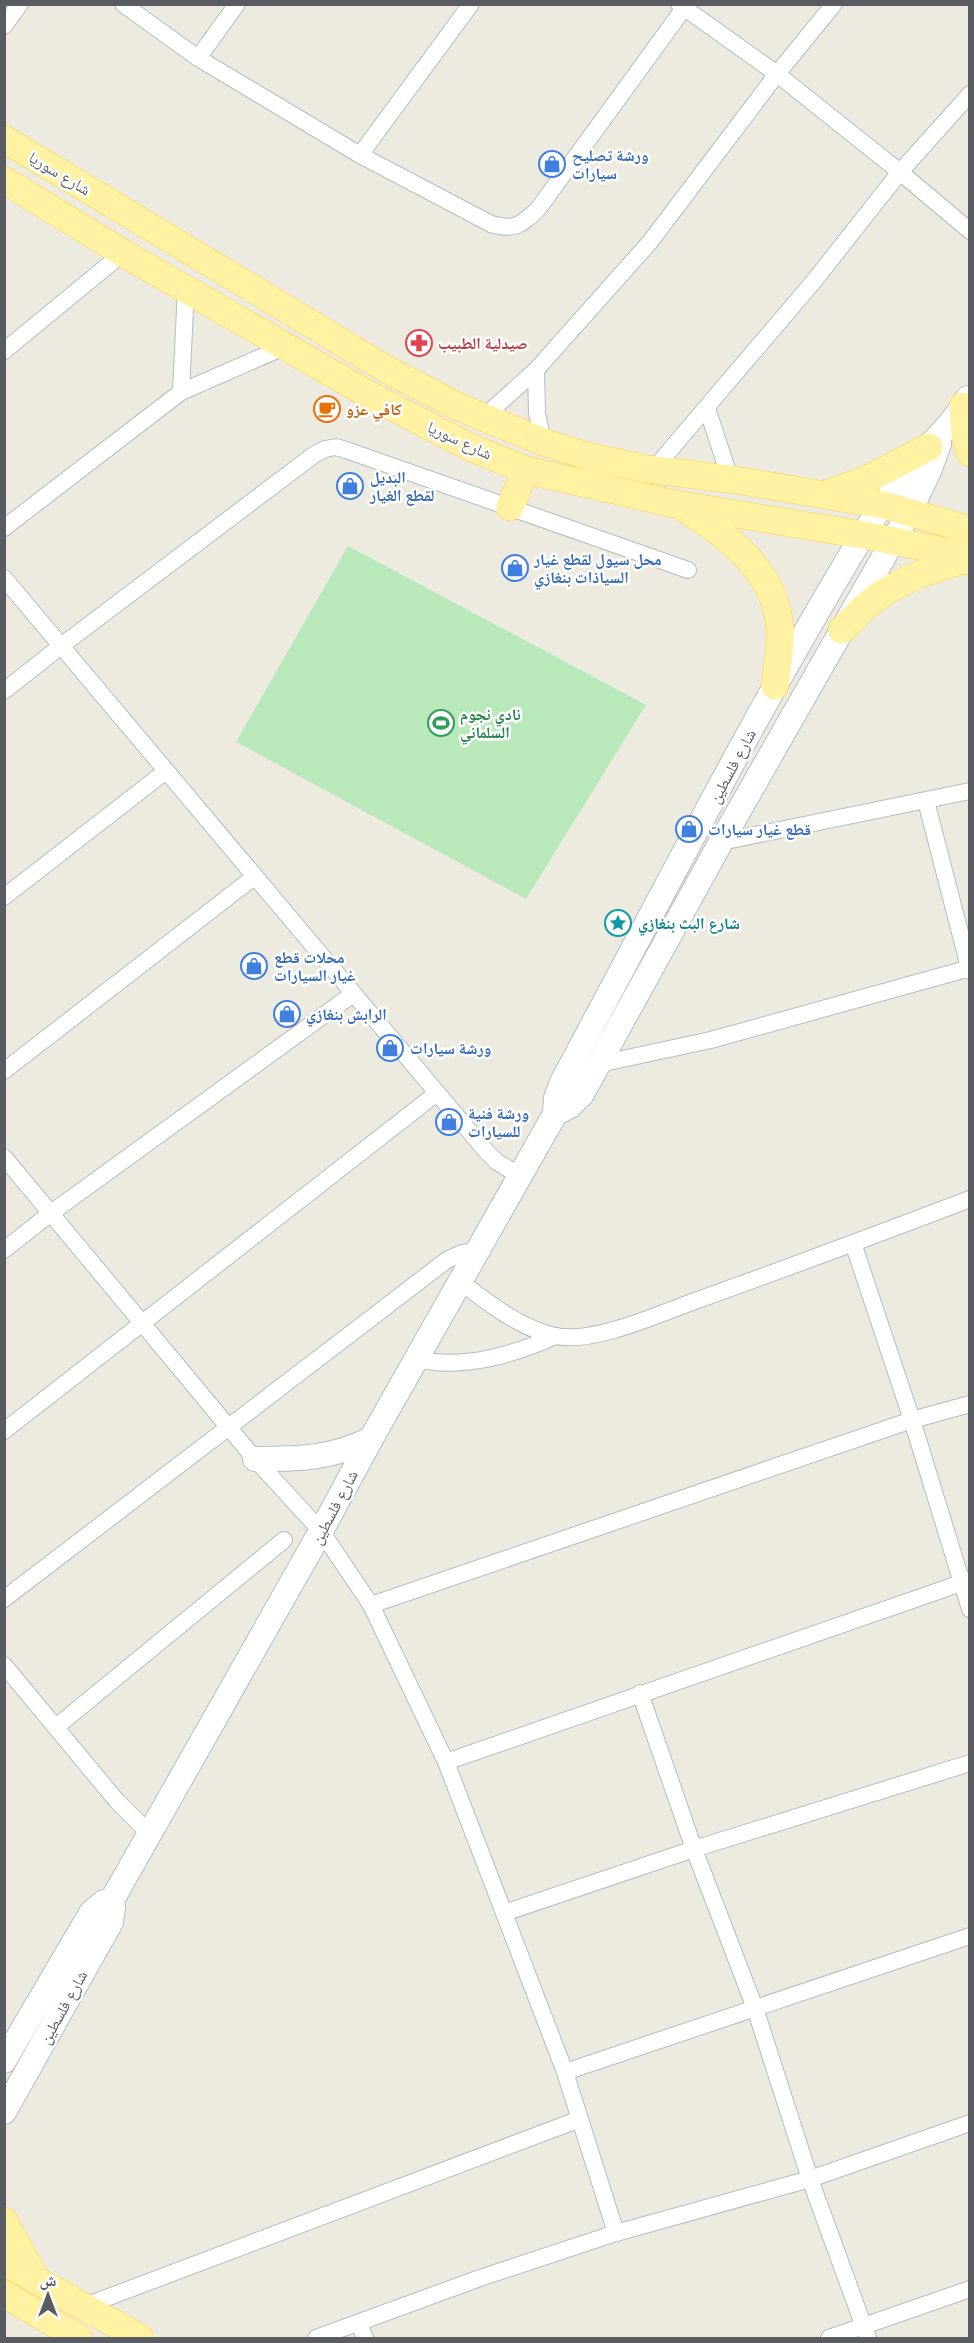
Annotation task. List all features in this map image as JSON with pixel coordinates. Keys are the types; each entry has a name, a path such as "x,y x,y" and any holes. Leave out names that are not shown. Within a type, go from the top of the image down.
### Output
{"main road":[{"name":"شارع سوريا","path":"4,139 386,369 484,417 543,442 587,456 653,470 736,480 884,505 969,530"},
{"name":"شارع سوريا","path":"4,180 123,253 373,397 472,448 526,470 675,504 863,535 969,557"},
{"path":"966,401 965,435 969,453"},
{"path":"823,495 866,480 935,442"},
{"path":"510,507 526,470"},
{"path":"675,504 722,533 746,554 765,579 777,604 780,629 775,686"},
{"path":"842,630 871,601 894,586 969,557"},
{"path":"4,2222 36,2279"},
{"path":"4,2262 140,2338"},
{"path":"4,2294 79,2338"}],"street":[{"path":"4,26 20,4"},
{"path":"123,4 198,58 360,155 491,224 506,228 523,222 538,209 684,6 777,74 900,172 969,231"},
{"path":"198,58 237,4"},
{"path":"360,155 471,4"},
{"path":"484,417 536,370 650,242 777,74 834,4"},
{"path":"653,470 814,281 900,172 969,94"},
{"path":"4,351 123,253"},
{"path":"181,392 186,288"},
{"path":"4,528 181,392 284,347"},
{"path":"536,370 537,413 543,442"},
{"name":"شارع فلسطين","path":"4,2112 111,1922 112,1900 555,1114 556,1098 562,1082 775,686 863,535 966,401"},
{"path":"707,408 727,469 736,480"},
{"name":"شارع فلسطين","path":"555,1114 576,1101 599,1064 721,842 910,511 929,471 935,442"},
{"path":"4,691 265,491 325,448 336,447 346,450 688,570"},
{"path":"4,578 486,1151 496,1162 520,1176"},
{"path":"4,897 166,771"},
{"path":"721,842 969,791"},
{"path":"599,1064 711,1040 969,969 926,801"},
{"path":"4,1071 254,876"},
{"path":"4,1250 352,994"},
{"path":"4,1431 437,1093"},
{"path":"4,1157 255,1459 321,1532 371,1605 446,1762 565,2072 616,2233"},
{"path":"416,1359 436,1364 469,1362 498,1357 556,1336 590,1336 621,1327 969,1199"},
{"path":"853,1243 966,1581 969,1609"},
{"path":"4,1599 447,1260 462,1253 478,1251"},
{"path":"460,1282 508,1315 556,1336"},
{"path":"371,1605 912,1420 969,1404"},
{"path":"255,1459 320,1457 351,1449 371,1439"},
{"path":"56,1727 284,1540"},
{"path":"446,1762 966,1581"},
{"path":"4,1665 116,1800 149,1833"},
{"path":"640,1693 694,1849 755,2008 810,2179 866,2332"},
{"path":"504,1913 694,1849 969,1764"},
{"name":"شارع فلسطين","path":"4,2061 91,1913 104,1902 112,1900"},
{"path":"565,2072 969,1936"},
{"path":"85,2306 580,2119"},
{"path":"316,2338 480,2278 616,2233 810,2179 969,2123"},
{"path":"830,2338 866,2332 969,2289"},
{"path":"359,2323 365,2338"}],"green space":[{"name":"نادي نجوم السلماني","path":"348,546 646,705 526,899 236,742"}],"place":[{"name":"ورشة تصليح سيارات","path":"552,164"},
{"name":"صيدلية الطبيب","path":"419,343"},
{"name":"كافي عزو","path":"327,409"},
{"name":"البديل لقطع الغيار","path":"350,486"},
{"name":"محل سيول لقطع غيار السياذات بنغازي","path":"515,568"},
{"name":"نادي نجوم السلماني","path":"441,723"},
{"name":"قطع غيار سيارات","path":"689,829"},
{"name":"شارع البث بنغازي","path":"618,923"},
{"name":"محلات قطع غيار السيارات","path":"254,966"},
{"name":"الرابش بنغازي","path":"287,1014"},
{"name":"ورشة سيارات","path":"390,1048"},
{"name":"ورشة فنية للسيارات","path":"449,1122"}]}
